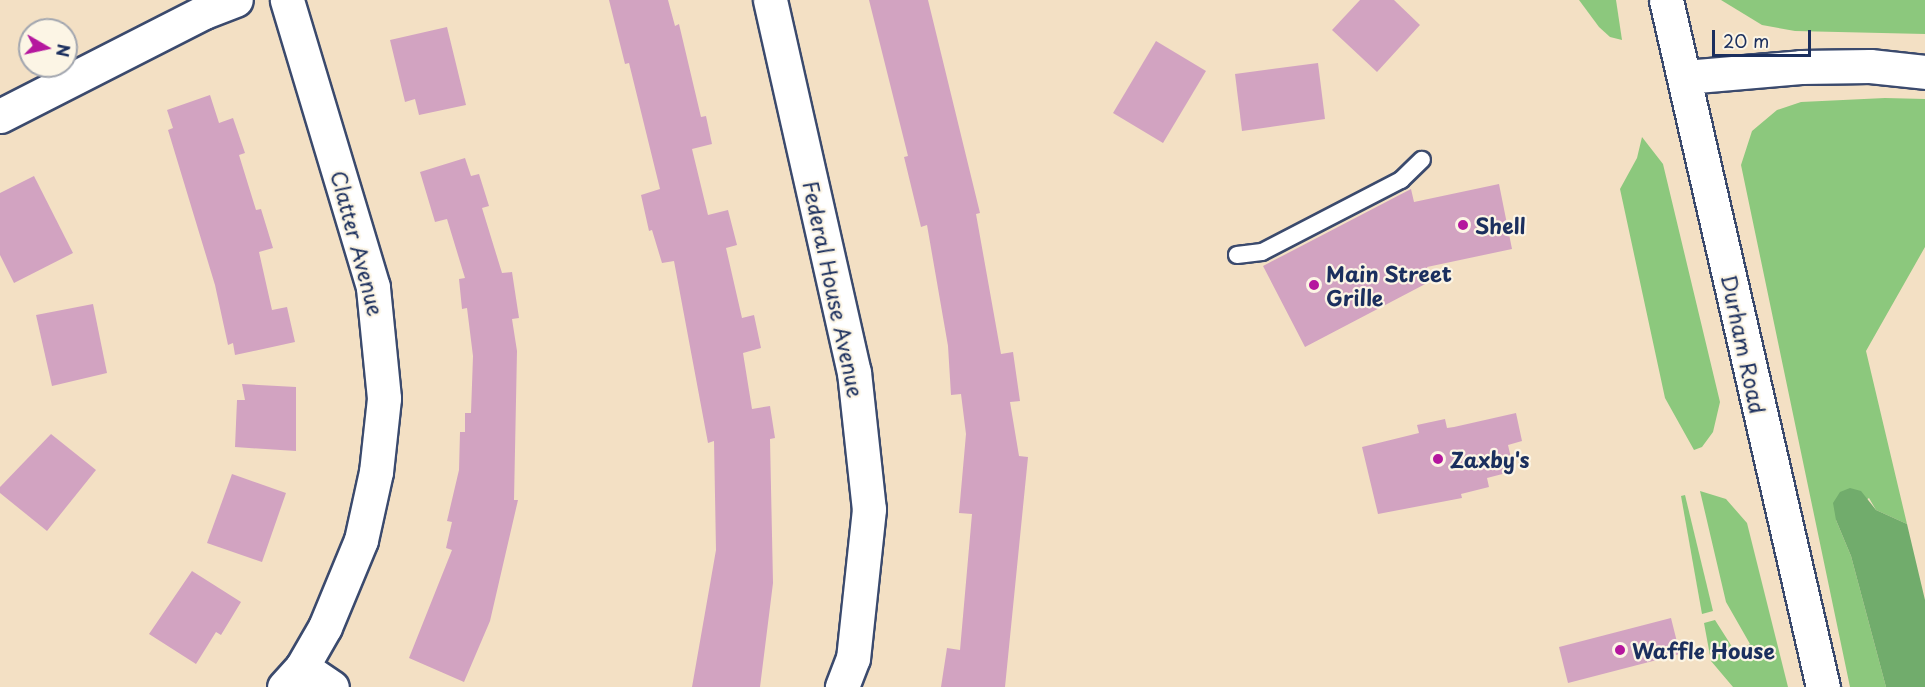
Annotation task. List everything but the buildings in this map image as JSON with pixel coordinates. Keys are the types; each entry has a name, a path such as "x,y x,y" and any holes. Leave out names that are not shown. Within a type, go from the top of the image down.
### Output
{"street":[{"path":"0,116 204,12 236,0"},
{"name":"Clatter Avenue","path":"287,0 373,287 380,328 384,398 377,463 361,540 340,597 293,677"},
{"name":"Federal House Avenue","path":"770,0 854,372 868,498 853,658 843,687"},
{"name":"Durham Road","path":"1666,0 1823,687"},
{"path":"1685,77 1801,67 1870,66 1925,72"},
{"path":"293,677 332,687"}],"lane":[{"path":"1237,255 1262,252 1401,180 1422,160"}],"green space":[{"path":"1579,0 1616,0 1622,40 1610,37 1599,27"},
{"path":"1721,0 1925,0 1925,34 1795,31 1762,25"},
{"path":"1885,98 1925,99 1925,247 1866,351 1907,524 1876,510 1869,498 1836,520 1851,556 1886,687 1850,687 1741,165 1752,131 1777,110 1801,102"},
{"path":"1642,137 1663,164 1720,402 1713,432 1702,447 1694,450 1665,398 1620,189 1637,158"},
{"path":"1850,488 1861,491 1876,510 1907,524 1925,600 1925,687 1886,687 1851,556 1836,520 1833,503 1840,492"},
{"path":"1700,491 1726,499 1747,523 1788,687 1733,687 1711,661 1704,623 1715,620 1736,653 1750,644 1726,602"},
{"path":"1685,495 1713,611 1702,614 1681,496"}],"place":[{"name":"Shell","path":"1463,225"},
{"name":"Main Street Grille","path":"1314,285"},
{"name":"Zaxby's","path":"1438,459"},
{"name":"Waffle House","path":"1620,650"}]}
